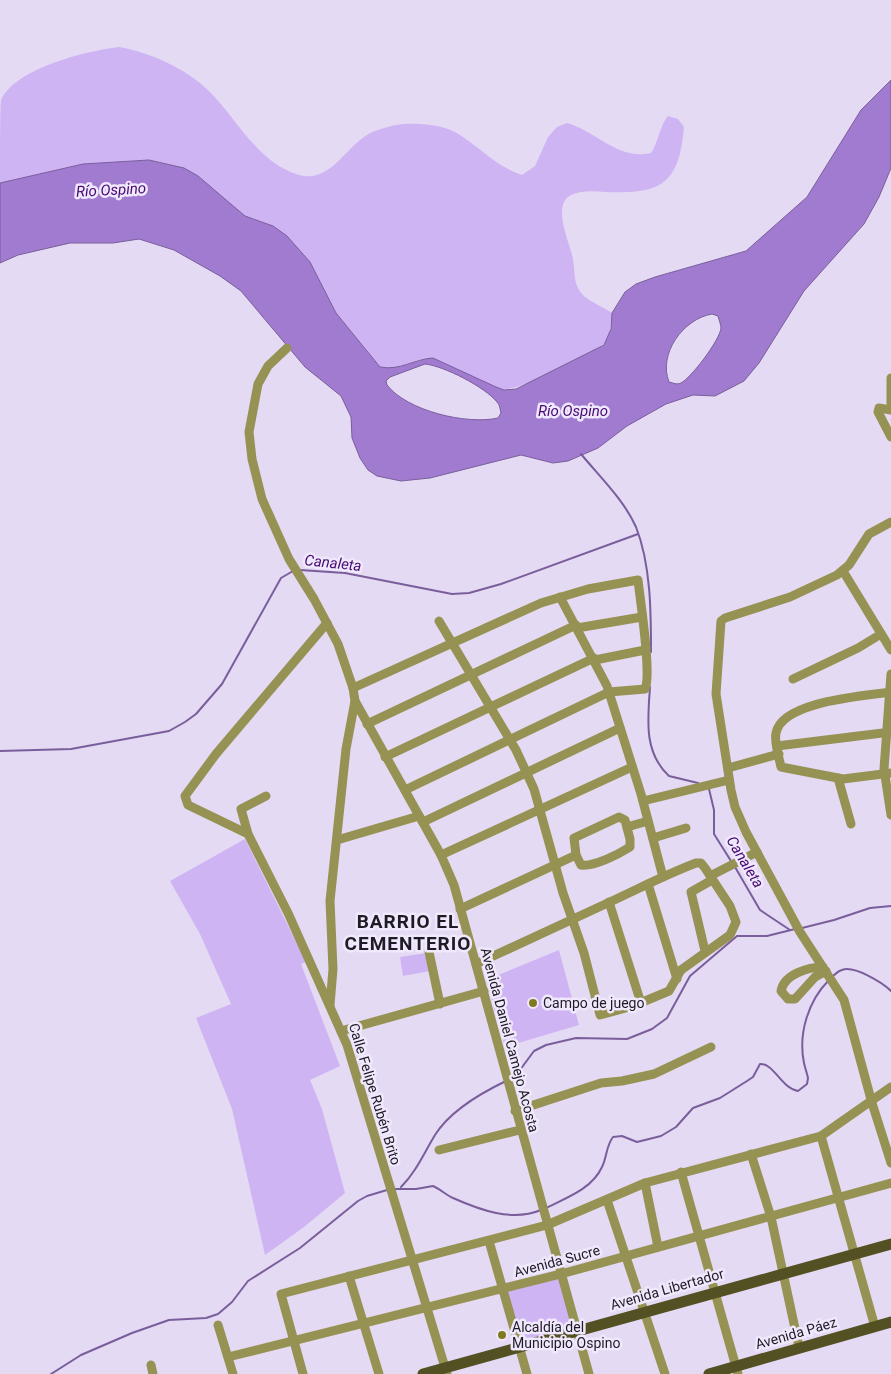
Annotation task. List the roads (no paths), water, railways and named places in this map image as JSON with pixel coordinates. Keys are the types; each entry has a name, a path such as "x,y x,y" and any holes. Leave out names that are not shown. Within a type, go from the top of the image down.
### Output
{"main road":[{"name":"Avenida Libertador","path":"423,1374 445,1371 576,1330 891,1244"},
{"name":"Avenida Páez","path":"709,1374 737,1370 799,1347 891,1322"}],"street":[{"path":"287,348 268,366 260,379 251,416 249,443 262,498 295,570 327,623 345,661 355,701 346,749 330,901 333,960 330,1006"},
{"path":"891,378 891,410 879,408 878,412 891,437"},
{"path":"891,522 869,534 843,571 790,597 725,618 721,621 716,694 729,780 740,820 798,928 844,1000 872,1103 891,1163"},
{"path":"843,571 891,650"},
{"path":"353,688 532,607 588,589 638,580 645,650 647,682 645,689 609,692 405,790"},
{"path":"560,597 595,659 609,692 643,801 663,877"},
{"path":"367,724 471,674 576,627 642,617"},
{"path":"439,621 510,740 527,773 540,808 573,918 600,1015 641,1003 669,991 681,970 705,951 730,935 736,924 730,906 699,863 663,877 573,918 476,964"},
{"path":"248,834 188,805 186,796 216,754 327,623"},
{"path":"793,679 858,648 881,634"},
{"path":"385,757 595,659 645,650"},
{"path":"891,674 888,732 888,774 891,815"},
{"path":"888,774 838,778 781,767 775,736 778,727 798,711 833,700 890,692"},
{"name":"Avenida Daniel Camejo Acosta","path":"355,701 441,855 454,885 520,1130 589,1374"},
{"path":"337,840 421,819 527,773 620,728"},
{"path":"728,768 778,750 888,732"},
{"path":"441,855 632,767"},
{"path":"838,778 851,824"},
{"path":"643,801 729,780"},
{"name":"Calle Felipe Rubén Brito","path":"266,796 241,809 248,834 288,913 342,1031 445,1371"},
{"path":"619,817 624,820 627,827 631,844 628,849 587,865 581,865 573,843 576,836 619,817"},
{"path":"627,827 648,821"},
{"path":"653,838 686,828"},
{"path":"705,951 691,892 711,878 757,852"},
{"path":"460,909 576,855"},
{"path":"648,884 677,979"},
{"path":"609,902 641,1003"},
{"path":"429,952 440,1004"},
{"path":"805,969 828,974 815,977 795,999 788,999 781,991 783,985 805,969"},
{"path":"342,1031 484,992"},
{"path":"515,1111 601,1083 622,1081 654,1074 711,1047"},
{"path":"302,1374 281,1294 489,1241 547,1224 645,1183 821,1136 872,1103 891,1087"},
{"path":"438,1150 520,1130"},
{"path":"821,1136 875,1327"},
{"path":"751,1154 771,1217 785,1273 799,1347"},
{"path":"681,1172 737,1370"},
{"path":"645,1183 658,1247"},
{"name":"Avenida Sucre","path":"228,1357 561,1274 891,1183"},
{"path":"607,1200 665,1374"},
{"path":"489,1241 527,1374"},
{"path":"349,1276 379,1374"},
{"path":"218,1325 233,1374"}],"water":[{"name":"Río Ospino","path":"891,80 891,168 879,197 864,224 804,291 759,363 744,381 715,396 693,395 666,404 627,426 598,448 568,461 553,463 521,455 430,478 401,481 377,476 368,470 360,458 352,438 351,417 341,396 305,367 241,291 220,276 174,250 139,239 113,243 70,243 18,255 0,263 0,183 83,164 149,160 184,168 198,176 245,216 273,226 287,236 310,262 336,313 380,367 401,366 433,358 504,390 516,389 604,345 611,329 612,313 625,292 636,284 746,251 807,197 861,110","holes":["712,314 718,316 721,328 711,349 686,380 678,384 669,382 666,371 667,360 670,349 676,339 692,323 701,317","425,364 453,373 483,390 499,404 501,413 498,418 485,420 438,414 408,402 387,385 386,381 390,377"]}],"waterway":[{"name":"Canaleta","path":"581,454 625,507 636,527 645,557 647,573 651,652"},
{"name":"Canaleta","path":"300,570 345,573 452,594 469,593 501,584 638,534"},
{"name":"Canaleta","path":"0,751 71,749 169,731 185,722 196,714 222,684 281,578 293,571"},
{"name":"Canaleta","path":"650,687 648,722 651,745 655,756 669,776 698,783"},
{"name":"Canaleta","path":"709,789 714,810 714,834 731,861"},
{"name":"Canaleta","path":"735,867 760,910 790,930"},
{"path":"802,928 870,908 891,906"},
{"path":"510,1079 517,1074 534,1051 546,1045 576,1038 627,1039 652,1029 667,1018 690,976 737,936 767,936 795,929"},
{"path":"832,977 841,970 854,970 861,972 891,991"},
{"path":"546,1208 578,1192 598,1175 613,1137 622,1136 637,1142 661,1136 676,1127 693,1108 720,1098 753,1077 760,1064 769,1067 792,1089 798,1091 807,1084 808,1078 802,1052 806,1018 815,998 829,980"},
{"path":"401,1187 415,1169 441,1126 457,1111 477,1097 506,1081"},
{"path":"394,1189 416,1189 433,1186 450,1197 474,1207 508,1215 519,1215 541,1210"},
{"path":"51,1374 81,1355 132,1333 169,1320 206,1318 218,1314 232,1302 248,1281 300,1248 358,1201 387,1190"}],"place":[{"name":"Campo de juego","path":"533,1003"},
{"name":"Alcaldía del Municipio Ospino","path":"502,1335"}],"district":[{"name":"BARRIO EL CEMENTERIO","path":"408,932"}]}
